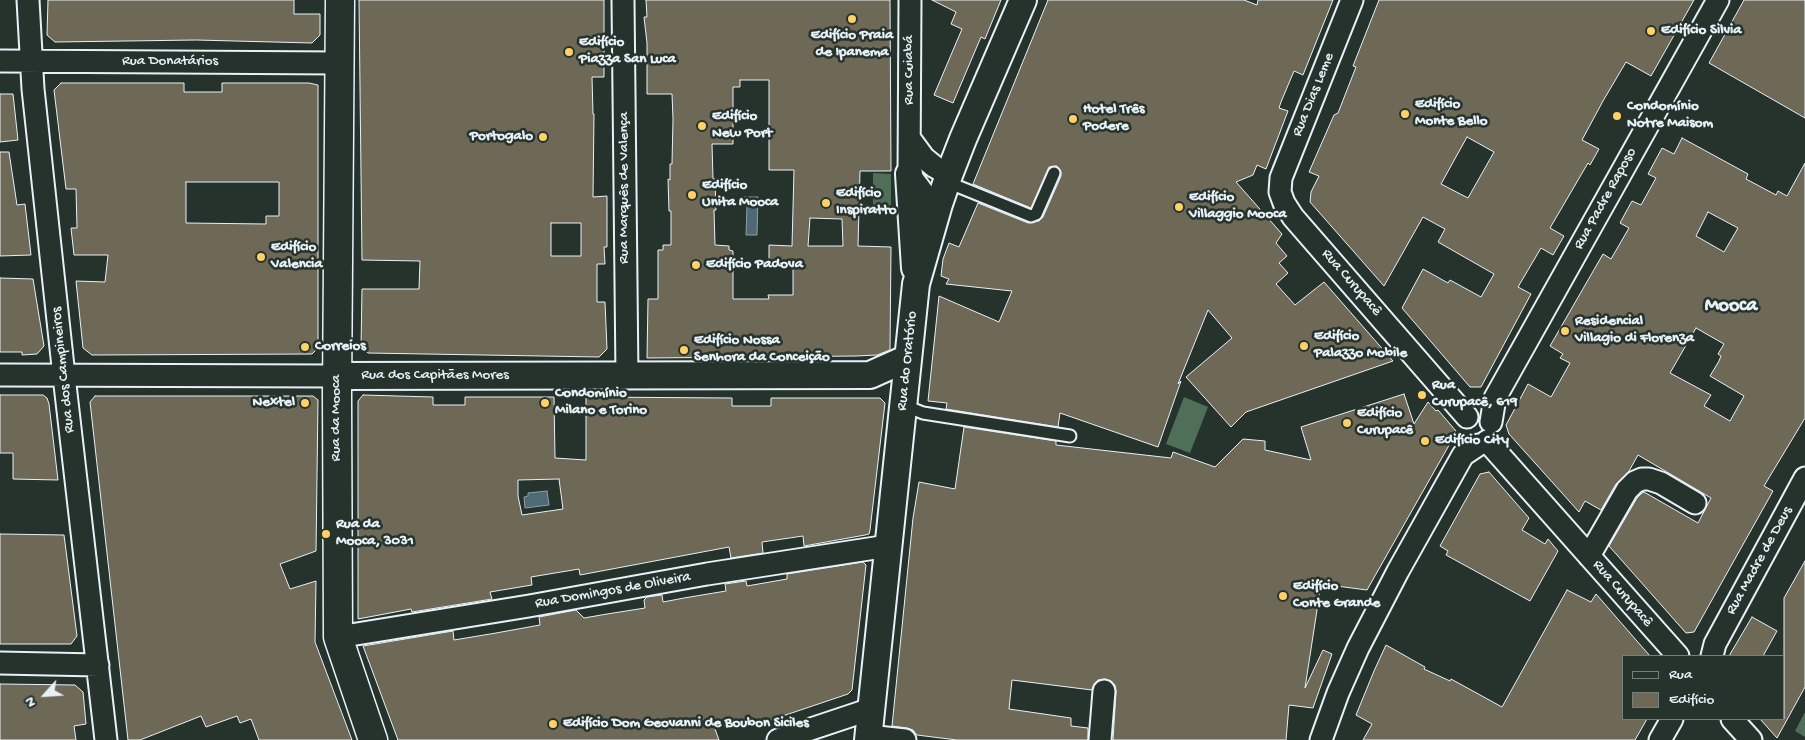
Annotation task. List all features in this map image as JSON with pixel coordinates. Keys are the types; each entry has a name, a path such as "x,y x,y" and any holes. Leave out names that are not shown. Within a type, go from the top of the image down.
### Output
{"main road":[{"name":"Rua da Mooca","path":"340,0 338,637 373,740"}],"street":[{"name":"Rua dos Campineiros","path":"28,0 30,61 106,740"},
{"name":"Rua Marquês de Valença","path":"624,0 626,376"},
{"name":"Rua Cuiabá","path":"909,174 910,0"},
{"name":"Rua do Oratório","path":"868,738 916,284 945,187 963,139 1022,0"},
{"name":"Rua Dias Leme","path":"1280,192 1281,178 1352,0"},
{"name":"Rua Padre Raposo","path":"1321,740 1338,693 1358,648 1475,432 1718,0"},
{"name":"Rua Donatários","path":"0,60 340,63"},
{"path":"909,174 928,199 945,187 934,167 924,158 910,139"},
{"path":"909,174 916,284"},
{"name":"Rua Curupacê","path":"1280,192 1284,203 1293,217 1475,432 1677,655"},
{"name":"Rua dos Capitães Mores","path":"0,375 870,375 908,358"},
{"path":"870,375 903,405"},
{"name":"Rua Madre de Deus","path":"1708,652 1805,478"},
{"path":"1589,556 1627,490 1635,482 1649,479 1661,483 1695,503"},
{"name":"Rua Domingos de Oliveira","path":"338,637 529,606 707,574 888,546"},
{"path":"0,663 98,665"},
{"path":"1100,740 1104,691"},
{"path":"778,740 871,709"},
{"path":"1660,740 1671,720"},
{"path":"1733,720 1750,740"},
{"path":"868,738 905,740"}],"lane":[{"path":"945,187 1031,216 1036,214 1054,173"},
{"path":"903,405 923,413 1070,436"}],"green space":[{"path":"873,173 891,174 891,207 873,207"},
{"path":"1184,397 1208,407 1190,453 1166,444"},
{"path":"1805,712 1805,737 1795,731"}],"water":[{"path":"742,197 758,197 757,235 746,235 747,206 742,205"},
{"path":"547,491 549,505 525,508 524,497 528,496 528,493"}],"building":[{"path":"48,0 294,0 294,14 320,14 320,35 312,43 196,40 55,42 47,35"},
{"path":"359,0 604,0 604,77 592,77 594,114 593,197 607,196 607,247 604,247 605,264 597,264 597,302 605,302 607,349 599,357 368,353 361,347 362,289 419,289 420,261 362,260","holes":["551,223 581,223 581,256 551,256"]},
{"path":"646,0 890,0 891,171 860,171 858,246 891,247 890,350 877,355 856,356 647,358 648,299 658,299 658,250 663,250 663,245 671,245 671,211 669,211 668,179 670,180 670,164 672,164 673,119 672,94 647,94 647,43 644,17 647,17","holes":["740,80 769,80 769,170 794,170 792,246 769,245 769,265 793,266 793,295 768,295 769,299 733,299 733,251 729,250 729,246 715,245 714,210 716,210 712,144 733,144 733,87 740,87","810,218 842,219 843,246 808,246"]},
{"path":"932,0 1001,0 985,39 981,37 953,103 934,95 962,29 951,24 956,12"},
{"path":"1048,0 1244,0 1257,5 1258,0 1333,0 1303,75 1294,71 1281,102 1279,108 1288,111 1266,169 1257,165 1253,175 1236,182 1282,234 1276,243 1287,256 1279,263 1288,273 1276,284 1295,305 1324,282 1393,361 1246,412 1231,427 1186,377 1232,338 1208,310 1178,384 1181,381 1158,447 1060,413 1058,427 946,409 947,403 928,401 939,296 999,322 1012,291 946,284 949,279 941,276 943,259 949,243 959,247 978,203 1028,223 1039,221 1043,217 1061,176 1057,166 1049,167 1031,208 973,184"},
{"path":"1379,0 1694,0 1651,76 1626,62 1603,101 1582,140 1599,149 1590,165 1588,163 1550,228 1564,236 1553,255 1541,248 1518,287 1531,294 1481,387 1470,387 1402,308 1423,269 1448,283 1450,280 1481,297 1494,274 1438,242 1445,229 1423,217 1384,286 1310,202 1311,192 1319,176 1309,172 1334,115 1338,113 1356,67 1353,66","holes":["1467,137 1494,152 1468,198 1441,184"]},
{"path":"1744,0 1805,0 1805,118 1709,63"},
{"path":"61,83 184,83 184,92 222,92 222,83 309,83 318,85 318,348 312,354 92,355 83,348 76,281 105,282 108,255 74,255 71,228 77,228 76,189 66,189 54,90","holes":["186,182 279,182 279,216 266,216 266,224 186,223"]},
{"path":"0,94 13,94 18,140 0,142"},
{"path":"1682,138 1748,174 1746,179 1776,195 1778,191 1787,196 1805,163 1805,418 1764,486 1773,491 1694,632 1686,633 1609,546 1637,498 1644,492 1698,523 1711,498 1638,455 1629,471 1616,484 1601,510 1585,501 1579,512 1509,434 1506,425 1528,384 1551,397 1570,363 1560,358 1563,354 1550,346 1603,254 1611,259 1629,228 1620,223 1632,201 1641,205 1656,178 1648,174 1662,148 1674,154","holes":["1708,212 1738,228 1724,252 1696,236","1696,328 1724,344 1718,354 1721,356 1719,361 1710,376 1744,396 1730,421 1704,406 1711,395 1670,373"]},
{"path":"0,152 9,152 17,205 25,204 31,255 0,256"},
{"path":"0,278 33,279 44,346 37,354 22,355 22,352 0,352"},
{"path":"1404,394 1414,424 1428,402 1436,411 1438,410 1456,431 1367,590 1321,584 1305,688 1323,650 1332,654 1313,708 1289,705 1286,740 1113,740 1116,692 1115,685 1105,679 1098,680 1092,690 1012,680 1009,709 1071,718 1071,726 1088,728 1088,740 957,740 917,735 913,730 892,726 913,518 919,482 955,489 964,427 1056,441 1056,445 1171,458 1173,452 1215,467 1243,439 1265,441 1265,450 1311,460 1301,427"},
{"path":"0,395 43,395 47,398 58,480 13,479 13,453 0,453"},
{"path":"363,395 433,397 433,405 465,405 465,397 554,397 555,458 586,460 586,397 732,398 732,406 771,406 771,398 880,398 885,403 869,534 804,546 803,536 762,542 763,553 731,558 729,547 580,575 579,569 531,577 532,585 490,592 492,599 412,612 411,609 358,619 358,401","holes":["559,479 563,509 522,515 518,496 518,480"]},
{"path":"95,396 313,396 318,400 316,551 280,564 290,589 316,581 315,642 352,740 259,740 251,719 240,723 237,716 206,727 201,716 140,740 128,740 90,402"},
{"path":"1489,472 1529,518 1522,530 1545,544 1548,539 1558,551 1530,601 1446,555 1448,551 1440,546 1480,474"},
{"path":"0,534 64,535 77,636 71,644 0,644"},
{"path":"1805,561 1805,687 1777,738 1761,720 1785,720 1784,598"},
{"path":"863,562 866,565 852,690 848,694 753,726 750,717 715,729 719,740 398,740 363,646 453,631 454,640 496,633 540,625 539,617 576,610 584,618 645,608 644,600 647,597 662,595 663,602 726,591 725,584 746,581 747,586 787,579 787,574"},
{"path":"1567,590 1591,602 1596,594 1649,655 1622,655 1622,720 1646,720 1635,740 1363,740 1372,724 1356,715 1386,645 1425,667 1424,669 1450,681 1451,679 1502,707"},
{"path":"1752,617 1777,631 1764,655 1730,655"},
{"path":"0,684 75,685 83,692 86,724 74,726 76,740 0,740"}],"place":[{"name":"Edifício Praia de Ipanema","path":"852,19"},
{"name":"Edifício Silvia","path":"1651,31"},
{"name":"Edifício Piazza San Luca","path":"569,52"},
{"name":"Edifício Monte Bello","path":"1405,114"},
{"name":"Condomínio Notre Maisom","path":"1617,116"},
{"name":"Hotel Três Podere","path":"1073,119"},
{"name":"Edifício New Port","path":"702,126"},
{"name":"Portogalo","path":"543,137"},
{"name":"Edifício Unita Mooca","path":"692,195"},
{"name":"Edifício Inspiratto","path":"826,203"},
{"name":"Edifício Villaggio Mooca","path":"1179,207"},
{"name":"Edifício Valencia","path":"261,257"},
{"name":"Edifício Padova","path":"696,265"},
{"name":"Residencial Villagio di Florenza","path":"1565,331"},
{"name":"Edifício Palazzo Mobile","path":"1304,346"},
{"name":"Correios","path":"305,347"},
{"name":"Edifício Nossa Senhora da Conceição","path":"684,350"},
{"name":"Rua Curupacê, 619","path":"1422,395"},
{"name":"Nextel","path":"305,403"},
{"name":"Condomínio Milano e Torino","path":"545,403"},
{"name":"Edifício Curupacê","path":"1347,423"},
{"name":"Edifício City","path":"1425,441"},
{"name":"Rua da Mooca, 3031","path":"326,534"},
{"name":"Edifício Conte Grande","path":"1283,596"},
{"name":"Edifício Dom Geovanni de Boubon Siciles","path":"553,724"}],"district":[{"name":"Mooca","path":"1731,307"}]}
